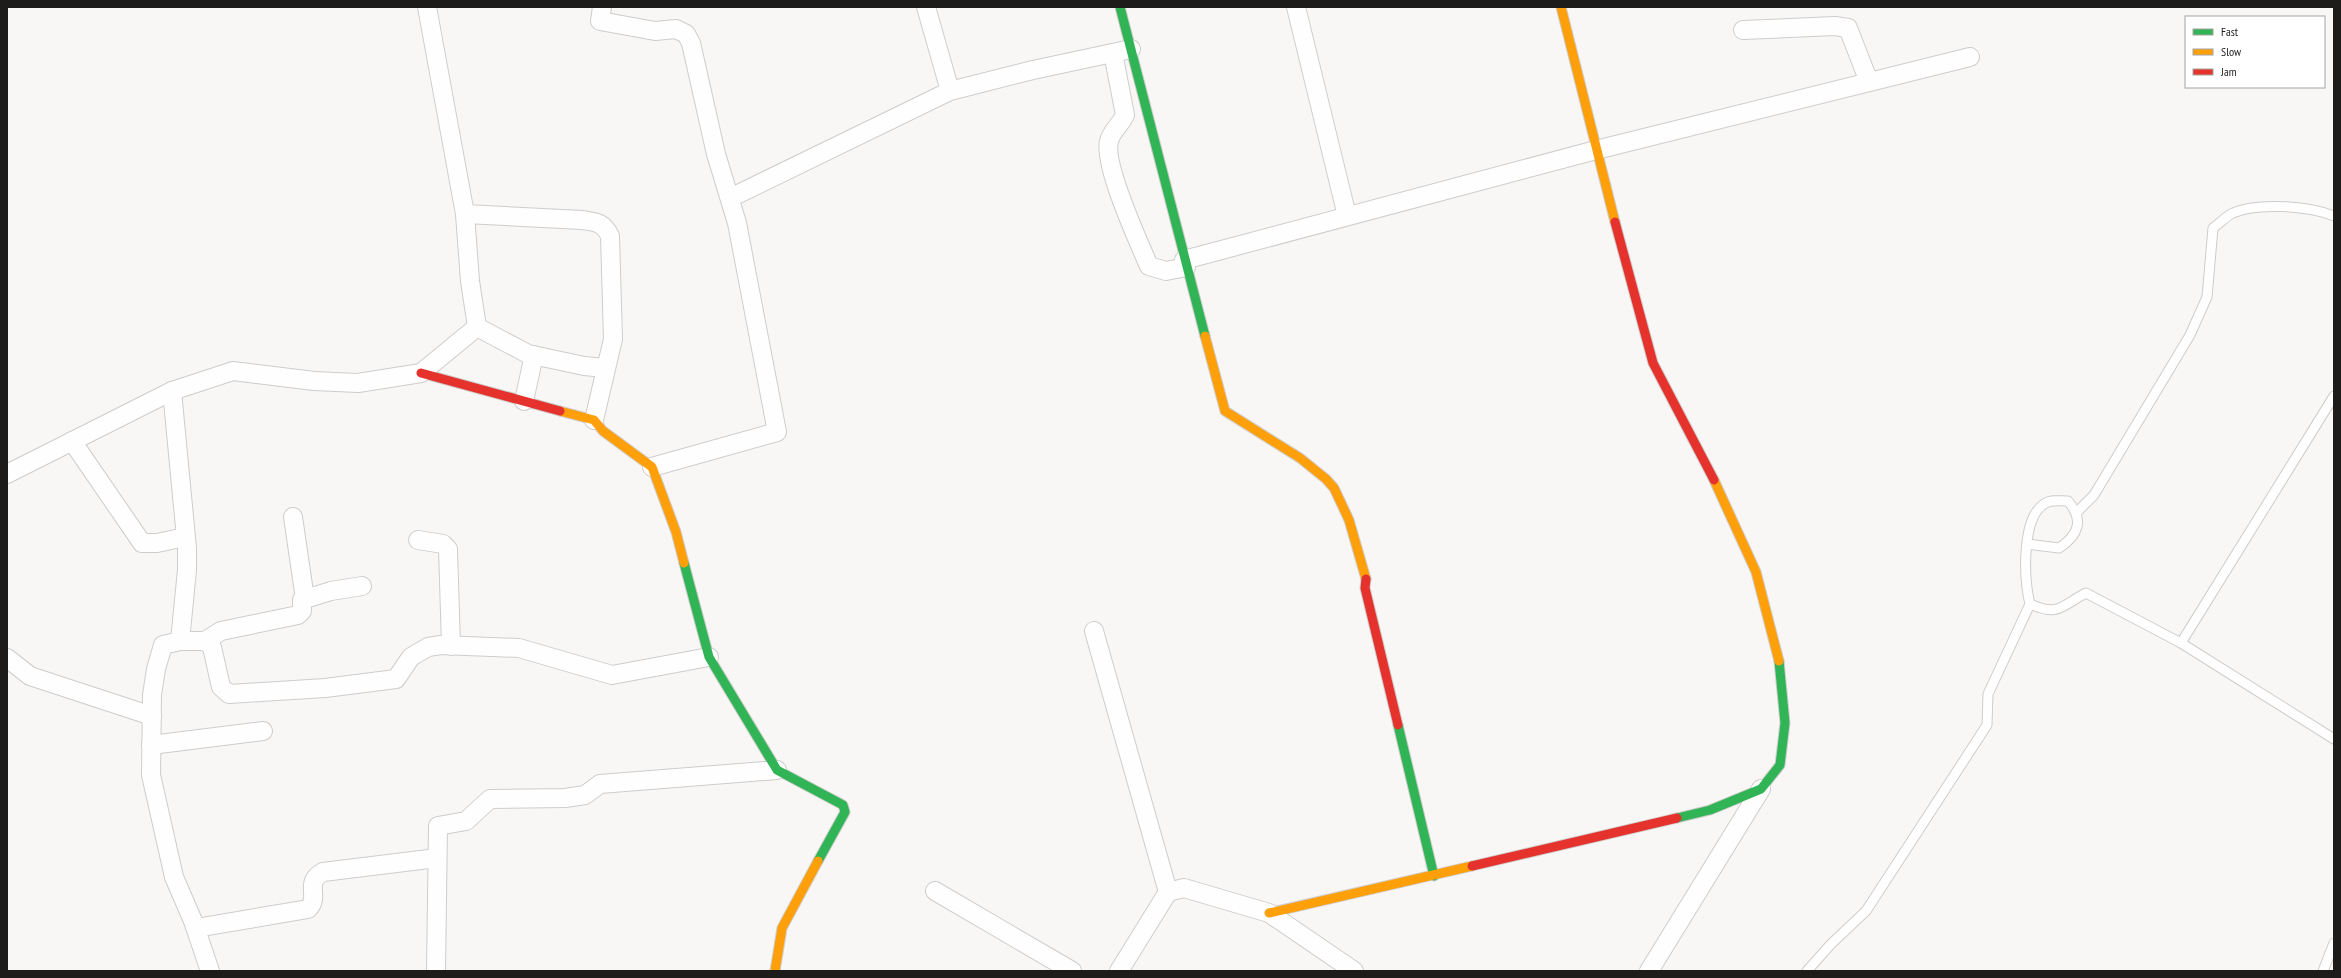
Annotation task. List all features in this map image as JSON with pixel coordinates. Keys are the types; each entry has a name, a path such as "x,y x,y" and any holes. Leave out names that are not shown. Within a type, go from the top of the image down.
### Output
{"street":[{"path":"428,7 465,214 470,281 477,328"},
{"path":"602,7 600,21 655,31 676,29 686,34 691,43 716,154 737,223 777,432 652,467"},
{"path":"926,7 950,91"},
{"path":"1120,7 1185,263 1225,411 1308,464 1333,486 1344,506 1366,577 1365,588 1434,876"},
{"path":"1296,7 1347,216"},
{"path":"1561,7 1596,150 1653,363 1717,485 1756,572 1780,664 1785,724 1780,765 1760,789 1649,971"},
{"path":"1743,30 1835,26 1848,28 1869,82"},
{"path":"730,198 950,91 1033,70 1131,49"},
{"path":"1113,53 1125,114 1121,124 1109,139 1107,153 1132,230 1149,266 1166,271 1185,263 1347,216 1596,150 1970,57"},
{"path":"465,214 582,220 605,226 610,236 613,339 594,420"},
{"path":"477,328 534,355 584,366 606,368"},
{"path":"420,373 477,328"},
{"path":"524,401 534,355"},
{"path":"7,474 172,391 233,371 314,381 358,383 420,373 594,420 603,431 652,467 676,532 709,657 777,770 843,805 845,812 782,928 775,971"},
{"path":"172,391 187,570 180,641"},
{"path":"72,441 142,543 157,543 185,537"},
{"path":"293,517 305,599"},
{"path":"418,540 443,544 448,549 451,646"},
{"path":"210,971 196,928 174,877 158,814 151,774 152,695 160,652 163,645 180,641 205,641 221,631 298,615 302,611 302,600 331,591 362,586"},
{"path":"1094,631 1168,892"},
{"path":"205,641 212,647 221,687 229,694 319,689 396,679 411,657 428,647 451,646 519,648 612,675 709,657"},
{"path":"7,658 30,676 152,716"},
{"path":"152,745 263,731"},
{"path":"436,971 438,826 466,821 490,799 565,798 585,795 600,784 777,770"},
{"path":"1269,913 1434,876 1710,810 1760,789"},
{"path":"196,928 308,909 313,899 313,881 316,876 323,872 437,858"},
{"path":"1119,971 1168,892 1184,888 1269,913 1354,971"},
{"path":"935,891 1072,971"}],"lane":[{"path":"2077,512 2094,495 2190,335 2207,297 2213,228 2232,213 2252,209 2277,207 2321,211 2334,216"},
{"path":"2181,643 2334,396"},
{"path":"1807,971 1831,944 1866,911 1987,725 1988,694 2030,604 2025,578 2027,544 2032,516 2044,503 2055,500 2068,501 2077,512 2077,530 2070,541 2059,548 2027,544"},
{"path":"2030,604 2045,610 2061,609 2086,593 2181,643 2334,739"},
{"path":"2323,971 2334,943"}],"traffic: fast":[{"path":"1120,7 1205,336"},
{"path":"684,563 709,657 777,770 843,805 845,812 818,861"},
{"path":"1677,818 1710,810 1761,789 1780,765 1785,723 1779,661"},
{"path":"1398,725 1434,876"}],"traffic: slow":[{"path":"1561,7 1615,222"},
{"path":"1205,336 1225,411 1300,458 1326,479 1334,488 1349,520 1366,579"},
{"path":"560,411 594,420 603,431 652,467 676,532 684,563"},
{"path":"1714,480 1756,572 1779,661"},
{"path":"775,971 782,928 818,861"},
{"path":"1269,913 1472,866"}],"traffic: jam":[{"path":"1615,222 1653,363 1714,480"},
{"path":"421,373 560,411"},
{"path":"1366,579 1365,588 1398,725"},
{"path":"1472,866 1677,818"}]}
